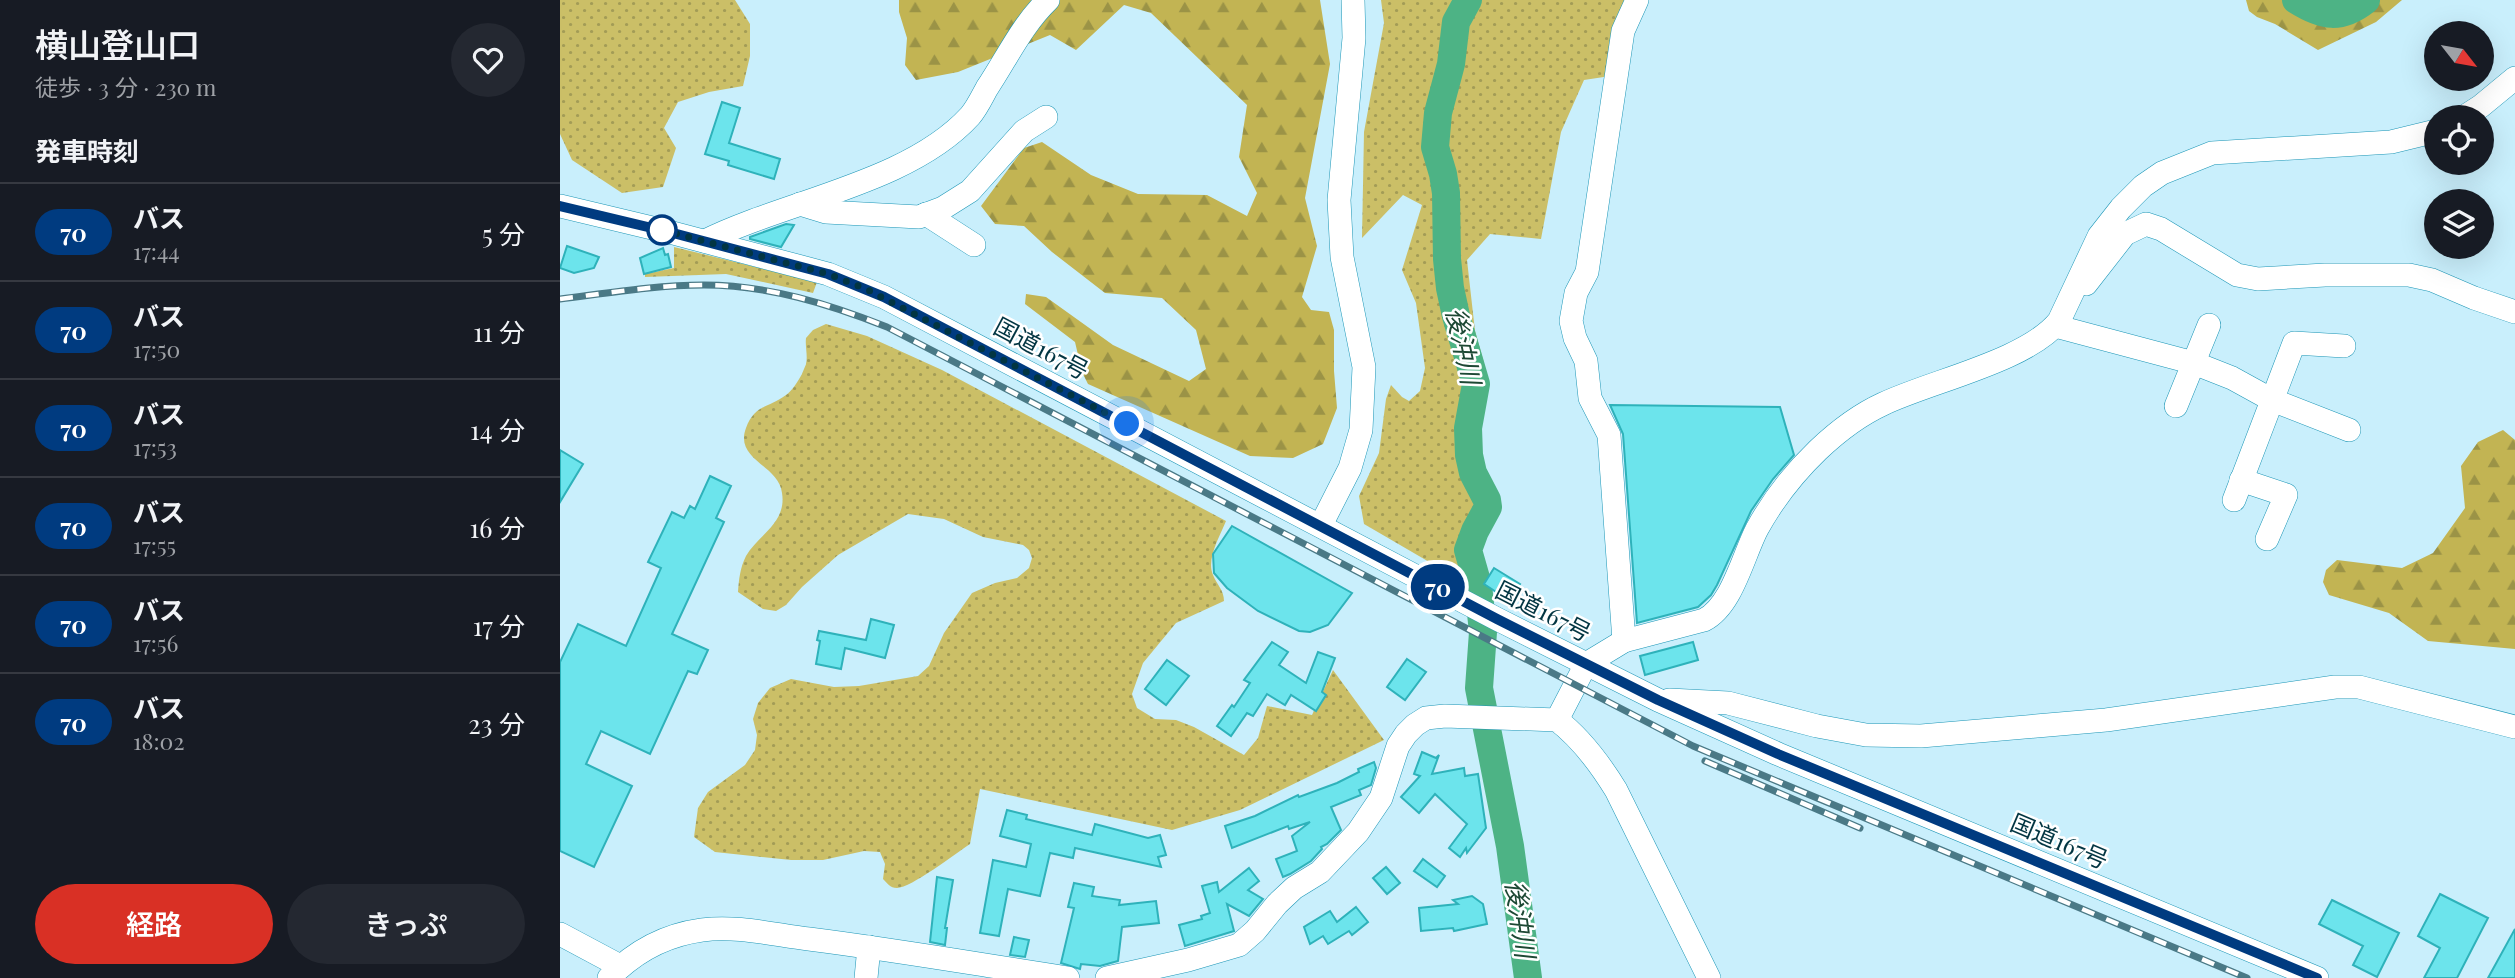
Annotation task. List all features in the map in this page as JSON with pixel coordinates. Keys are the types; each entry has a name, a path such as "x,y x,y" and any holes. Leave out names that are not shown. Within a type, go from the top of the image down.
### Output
{"street":[{"path":"705,241 747,221 800,204 902,163 942,140 971,115 1024,27 1048,0"},
{"path":"1321,525 1350,468 1361,430 1364,367 1342,257 1339,200 1354,38 1353,0"},
{"path":"1624,641 1609,435 1590,398 1586,361 1575,338 1571,321 1576,293 1587,272 1623,31 1637,0"},
{"path":"2483,105 2515,78"},
{"path":"800,204 826,212 919,217 926,215 970,191 1024,131 1046,117"},
{"path":"1557,720 1586,664 1624,641 1704,620 1715,613 1725,600 1770,506 1803,466 1847,425 1883,403 2023,349 2043,337 2055,326 2099,236 2143,186 2162,173 2212,153 2391,142 2424,134"},
{"name":"国道167号","path":"560,206 828,274 884,297 1497,619 1658,700 1778,754 2316,978"},
{"path":"926,215 974,245"},
{"path":"2072,292 2088,283 2125,234 2146,225 2161,229 2237,275 2258,279 2325,275 2409,275 2432,280 2515,312"},
{"path":"2176,405 2209,325"},
{"path":"2055,326 2194,363 2272,400 2348,430"},
{"path":"2267,539 2286,495 2238,490 2294,343 2344,346"},
{"path":"1658,700 1728,703 1817,726 1866,735 1920,736 2106,720 2335,687 2359,687 2515,727"},
{"path":"1107,978 1239,945 1255,931 1277,904 1294,888 1320,873 1358,832 1381,798 1398,746 1406,734 1426,718 1445,716 1557,720 1581,742 1616,790 1709,978"},
{"path":"560,934 614,972 641,950 667,939 703,930 740,931 869,947 1068,978"},
{"path":"866,978 869,947"}],"shaded area":[{"path":"560,0 735,0 750,24 750,56 743,86 709,92 678,102 664,128 676,148 663,187 622,193 572,160 560,134"},
{"path":"1381,0 1639,0 1617,75 1584,80 1561,132 1541,239 1490,234 1467,260 1475,331 1484,363 1474,450 1479,474 1478,504 1457,549 1471,575 1467,584 1364,524 1359,496 1379,453 1386,399 1391,385 1409,401 1420,391 1425,368 1416,303 1402,270 1422,205 1403,195 1362,238 1364,132 1384,23"},
{"path":"674,247 817,282 813,293 726,274 645,277 645,274 674,268"},
{"path":"826,324 867,336 942,370 1226,521 1211,562 1213,575 1224,601 1176,623 1143,663 1132,694 1137,708 1155,719 1176,720 1194,727 1244,755 1258,738 1267,706 1312,715 1333,670 1384,740 1240,810 1172,830 980,789 970,844 923,876 897,888 883,879 885,864 880,852 864,851 823,860 791,860 715,852 694,837 698,808 708,792 745,765 755,750 757,735 753,719 758,703 770,688 791,679 834,687 859,686 918,676 929,666 944,633 972,593 995,583 1017,578 1029,568 1032,558 1023,545 983,537 944,519 908,514 838,555 786,605 776,611 763,609 738,592 746,556 776,521 782,503 779,483 746,448 746,428 758,410 780,399 793,388 806,365 806,338 813,330"}],"green space":[{"path":"899,0 1320,0 1330,64 1305,198 1317,246 1302,297 1311,310 1329,312 1334,330 1337,408 1323,444 1293,458 1250,456 1088,384 1082,372 1075,342 1025,304 1026,294 1046,297 1113,345 1189,381 1206,369 1196,330 1162,298 1105,293 1052,252 1024,226 995,224 981,206 1024,148 1042,142 1091,175 1138,194 1207,195 1247,216 1257,193 1239,157 1247,105 1151,13 1124,5 1076,50 1050,35 958,72 916,80 905,65 907,38 899,12"},
{"path":"2246,0 2402,0 2376,22 2318,50 2275,24 2257,17 2249,11"},
{"path":"2503,430 2515,440 2515,649 2428,641 2389,613 2329,595 2323,582 2326,570 2337,560 2402,568 2433,553 2465,508 2461,466 2478,442"}],"building":[{"path":"722,102 740,108 729,143 780,159 774,179 728,165 729,161 705,154"},
{"path":"786,224 794,225 781,247 750,239 750,237"},
{"path":"567,246 599,257 594,268 574,273 560,268"},
{"path":"663,248 665,255 668,254 671,267 644,274 640,258"},
{"path":"1610,405 1780,407 1794,455 1751,511 1717,585 1698,607 1637,623 1623,434"},
{"path":"560,450 583,464 560,502"},
{"path":"710,476 731,486 716,518 724,522 672,634 708,650 697,674 688,671 650,754 601,731 586,764 632,786 594,867 560,851 560,662 578,624 626,646 661,568 648,562 672,512 684,518 690,506 695,509"},
{"path":"1232,526 1352,593 1328,625 1310,632 1299,631 1258,611 1227,588 1214,573 1213,554"},
{"path":"1494,568 1520,584 1510,601 1484,584"},
{"path":"871,619 894,625 885,658 845,648 841,669 816,664 819,631 866,640"},
{"path":"1272,642 1288,652 1279,665 1306,683 1318,652 1335,658 1322,692 1326,695 1316,711 1291,695 1285,705 1267,694 1253,716 1247,713 1231,736 1217,726 1250,683 1244,680"},
{"path":"1693,642 1698,660 1645,675 1640,656"},
{"path":"1407,659 1426,672 1405,700 1387,687"},
{"path":"1167,660 1189,676 1166,705 1145,689"},
{"path":"1422,752 1436,758 1439,755 1432,774 1464,768 1465,776 1478,774 1486,828 1467,853 1466,848 1460,857 1449,848 1467,824 1435,794 1419,813 1401,797 1420,776 1414,774"},
{"path":"1374,762 1376,768 1371,785 1359,790 1361,795 1331,807 1341,830 1321,847 1311,861 1290,874 1283,877 1276,859 1297,851 1292,836 1310,822 1289,829 1288,826 1232,848 1225,826 1255,816 1298,795 1299,797 1337,783"},
{"path":"1007,810 1027,815 1026,819 1092,835 1095,824 1148,838 1160,835 1166,855 1158,857 1161,867 1075,848 1073,858 1050,853 1040,896 1008,889 999,936 980,933 993,860 1026,867 1031,844 1000,836"},
{"path":"1423,859 1445,876 1437,887 1414,871"},
{"path":"1386,867 1400,883 1387,894 1373,878"},
{"path":"1249,868 1259,881 1248,890 1263,899 1249,916 1227,904 1234,931 1185,946 1179,925 1202,919 1201,916 1210,913 1202,886 1217,882 1219,892"},
{"path":"937,877 953,880 945,945 930,942"},
{"path":"1074,883 1094,887 1092,896 1120,900 1119,905 1156,901 1159,923 1122,927 1118,961 1100,966 1081,964 1080,969 1061,963 1074,908 1068,907"},
{"path":"2440,894 2488,918 2457,978 2424,978 2440,948 2418,936"},
{"path":"1472,896 1483,904 1487,924 1454,931 1453,928 1421,931 1419,908 1458,904 1453,900"},
{"path":"2332,900 2399,933 2377,977 2353,965 2363,946 2319,924"},
{"path":"1356,907 1368,922 1352,935 1349,931 1328,944 1323,936 1310,944 1304,927 1330,911 1337,922"},
{"path":"2515,929 2515,978 2488,978"},
{"path":"1014,937 1029,940 1025,957 1010,955"}],"waterway":[{"name":"後沖川","path":"1468,0 1456,22 1451,64 1438,113 1435,147 1446,193 1450,288 1476,384 1468,428 1469,455 1473,473 1488,507 1468,550 1478,585 1483,632 1479,688 1510,846 1528,978"},
{"path":"2296,0 2315,10 2332,14 2348,11 2366,0"}],"railway":[{"path":"560,299 668,286 728,286 798,297 887,327 1693,746 2247,978"},
{"path":"1705,761 1860,828"}],"bus line":[{"name":"70","path":"560,206 828,274 884,297 1497,619 1658,700 1778,754 2317,978"}],"route":[{"path":"662,230 651,227 828,274 884,297 1127,424"}]}
